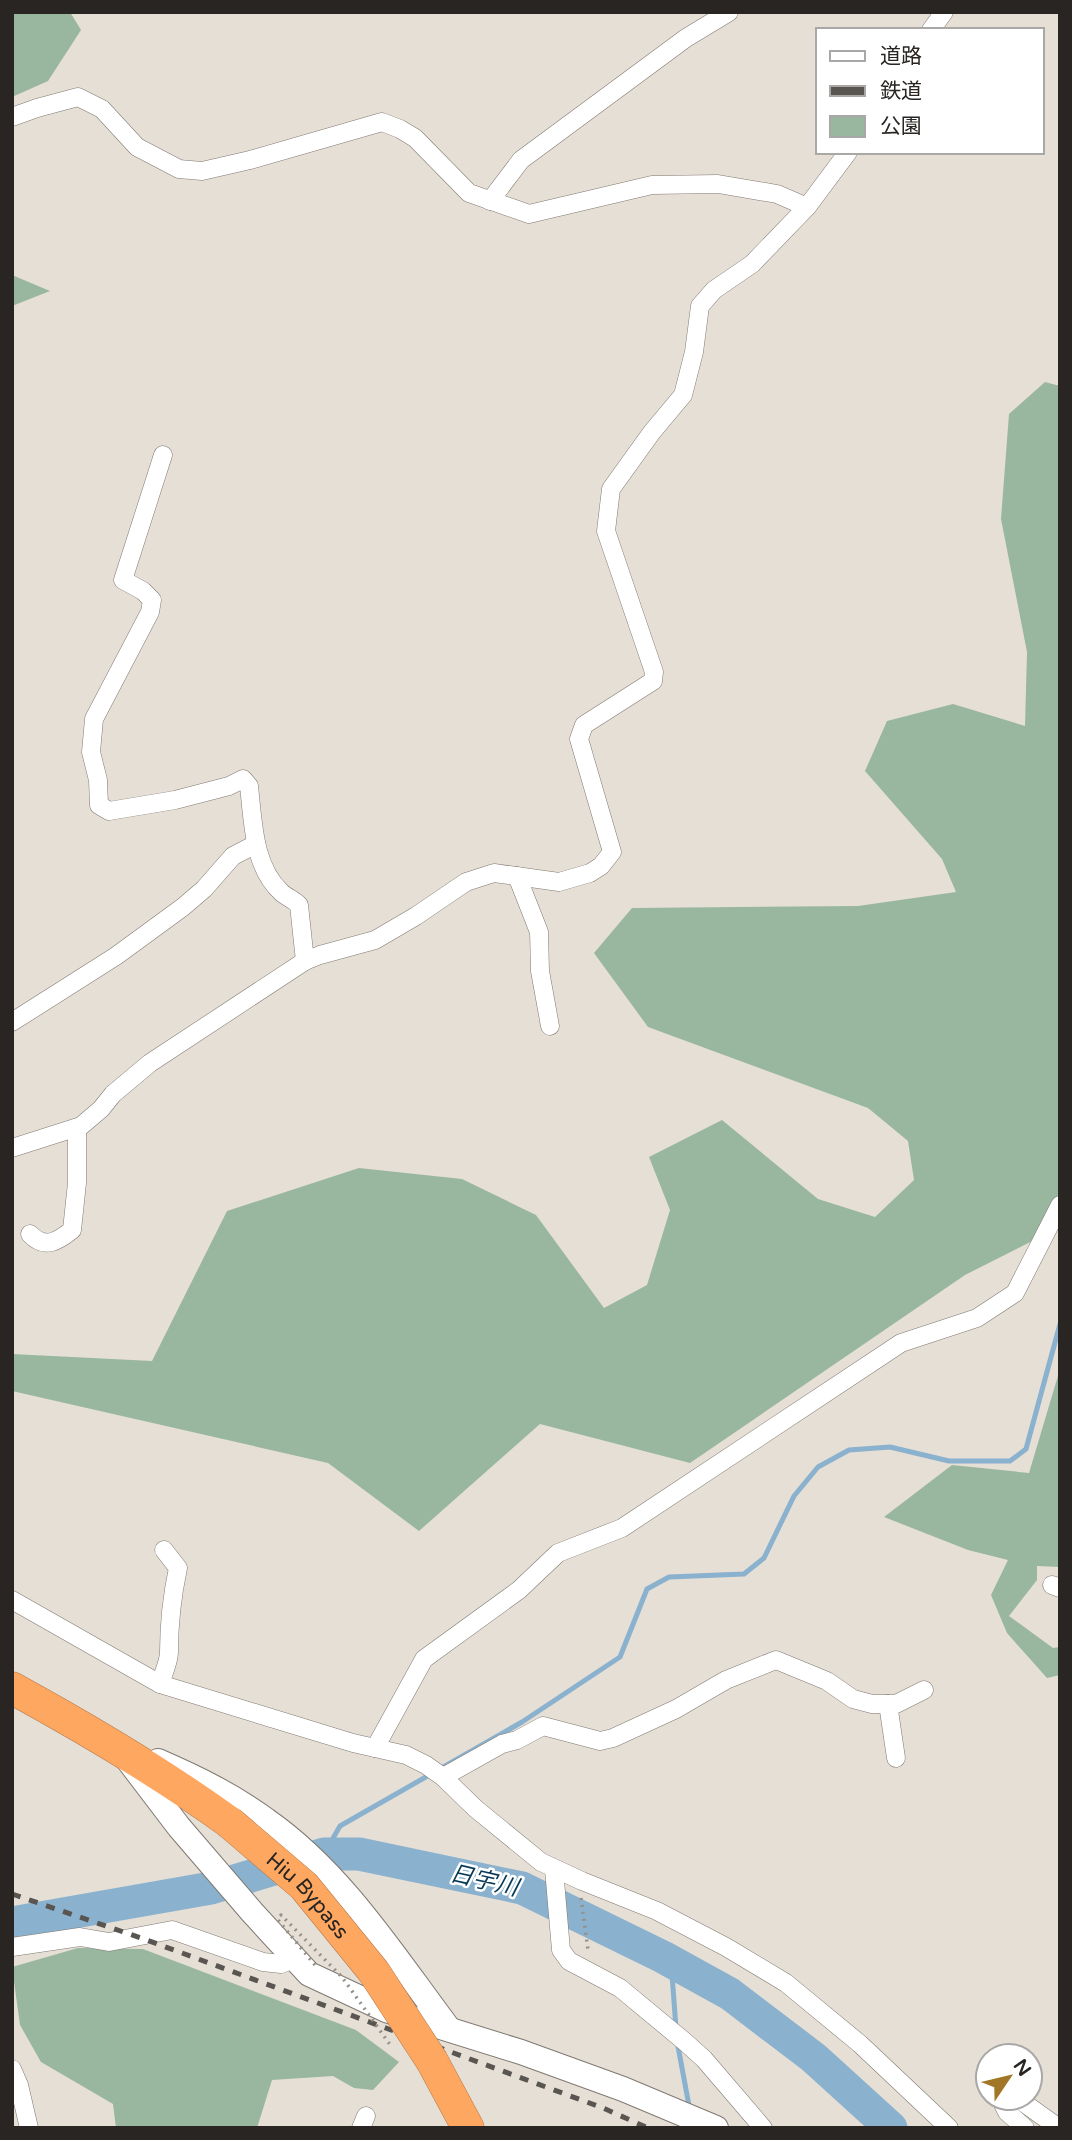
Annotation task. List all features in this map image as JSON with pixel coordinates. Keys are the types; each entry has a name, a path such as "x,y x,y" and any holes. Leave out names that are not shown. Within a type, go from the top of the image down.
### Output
{"highway":[{"name":"Hiu Bypass","path":"12,1688 84,1727 193,1796 229,1822 304,1886 374,1972 432,2061 468,2128"}],"street":[{"path":"933,28 944,12"},
{"path":"490,201 521,160 686,38 724,14"},
{"path":"12,117 78,97 102,109 137,147 179,169 201,171 250,160 382,122 415,138 470,192 529,214 652,185 718,184 777,194 807,207"},
{"path":"12,1148 77,1128 150,1063 306,961 374,940 466,881 494,873 559,882 590,873 601,866 612,852 579,739 584,725 653,681 654,672 606,531 611,489 682,395 694,352 700,306 714,290 752,264 807,207 847,154"},
{"path":"163,455 123,579 152,600 150,612 94,719 91,752 98,780 99,805 109,811 174,800 229,786 243,779 249,786 256,844 268,877 282,894 299,905 306,961"},
{"path":"12,1022 116,956 183,908 233,856 256,844"},
{"path":"517,876 539,932 540,971 550,1026"},
{"path":"30,1234 37,1241 48,1244 57,1242 72,1230 77,1183 77,1128"},
{"path":"375,1748 424,1659 519,1590 558,1553 622,1528 901,1343 977,1318 1015,1293 1060,1205"},
{"path":"160,1684 170,1654 168,1644 172,1597 178,1568 164,1550"},
{"path":"12,1600 160,1684 406,1755 426,1765 554,1873 657,1911 726,1947 786,1983 860,2044 949,2128"},
{"path":"443,1777 502,1744 517,1740 543,1726 600,1741 613,1738 676,1709 726,1680 776,1660 827,1681 853,1699 872,1704 896,1704 924,1690"},
{"path":"888,1704 896,1758"},
{"path":"84,1727 215,1787 269,1822 307,1854 342,1889 449,2029"},
{"path":"122,1752 178,1827 252,1912 304,1962 309,1974 386,2010 534,2056 695,2122"},
{"path":"554,1873 561,1950 569,1961 620,1988 705,2059 763,2128"},
{"path":"12,1947 80,1937 109,1942 172,1930 263,1962 304,1962"},
{"path":"12,2069 19,2085 29,2128"},
{"path":"1007,2112 1025,2128"},
{"path":"1037,2112 1059,2128"}],"path":[{"path":"580,1894 589,1958"},
{"path":"304,1962 278,1920 281,1915 342,1977 390,2046 398,2050"}],"green space":[{"path":"12,12 70,12 81,30 48,81 12,97"},
{"path":"12,275 50,291 12,306"},
{"path":"1045,382 1060,386 1060,1227 965,1275 690,1463 540,1424 419,1531 328,1463 12,1391 12,1354 152,1361 227,1211 359,1168 462,1179 536,1215 604,1308 647,1285 670,1210 649,1157 722,1120 818,1199 875,1217 914,1180 908,1141 868,1108 648,1027 594,953 632,908 858,906 956,892 942,859 865,771 887,721 953,704 1025,726 1027,652 1001,519 1009,414"},
{"path":"1060,1369 1060,1567 1037,1566 1037,1580 1009,1616 1053,1648 1060,1647 1060,1675 1047,1678 1007,1633 991,1595 1008,1560 968,1550 884,1517 952,1465 1029,1473"},
{"path":"78,1948 143,1949 356,2030 399,2062 373,2090 354,2088 333,2076 272,2080 257,2128 116,2128 113,2104 41,2062 20,2025 12,1967"}],"waterway":[{"path":"324,1854 340,1826 522,1722 620,1657 647,1589 669,1577 744,1574 764,1558 794,1496 818,1467 849,1450 890,1447 949,1461 1010,1461 1026,1449 1060,1324"},
{"name":"日宇川","path":"12,1923 211,1888 324,1854 359,1854 522,1888 663,1957 730,1994 814,2058 891,2128"},
{"path":"671,1961 676,2028"},
{"path":"677,2041 690,2111"}],"railway":[{"path":"12,1894 144,1939 603,2108 648,2128"}]}
